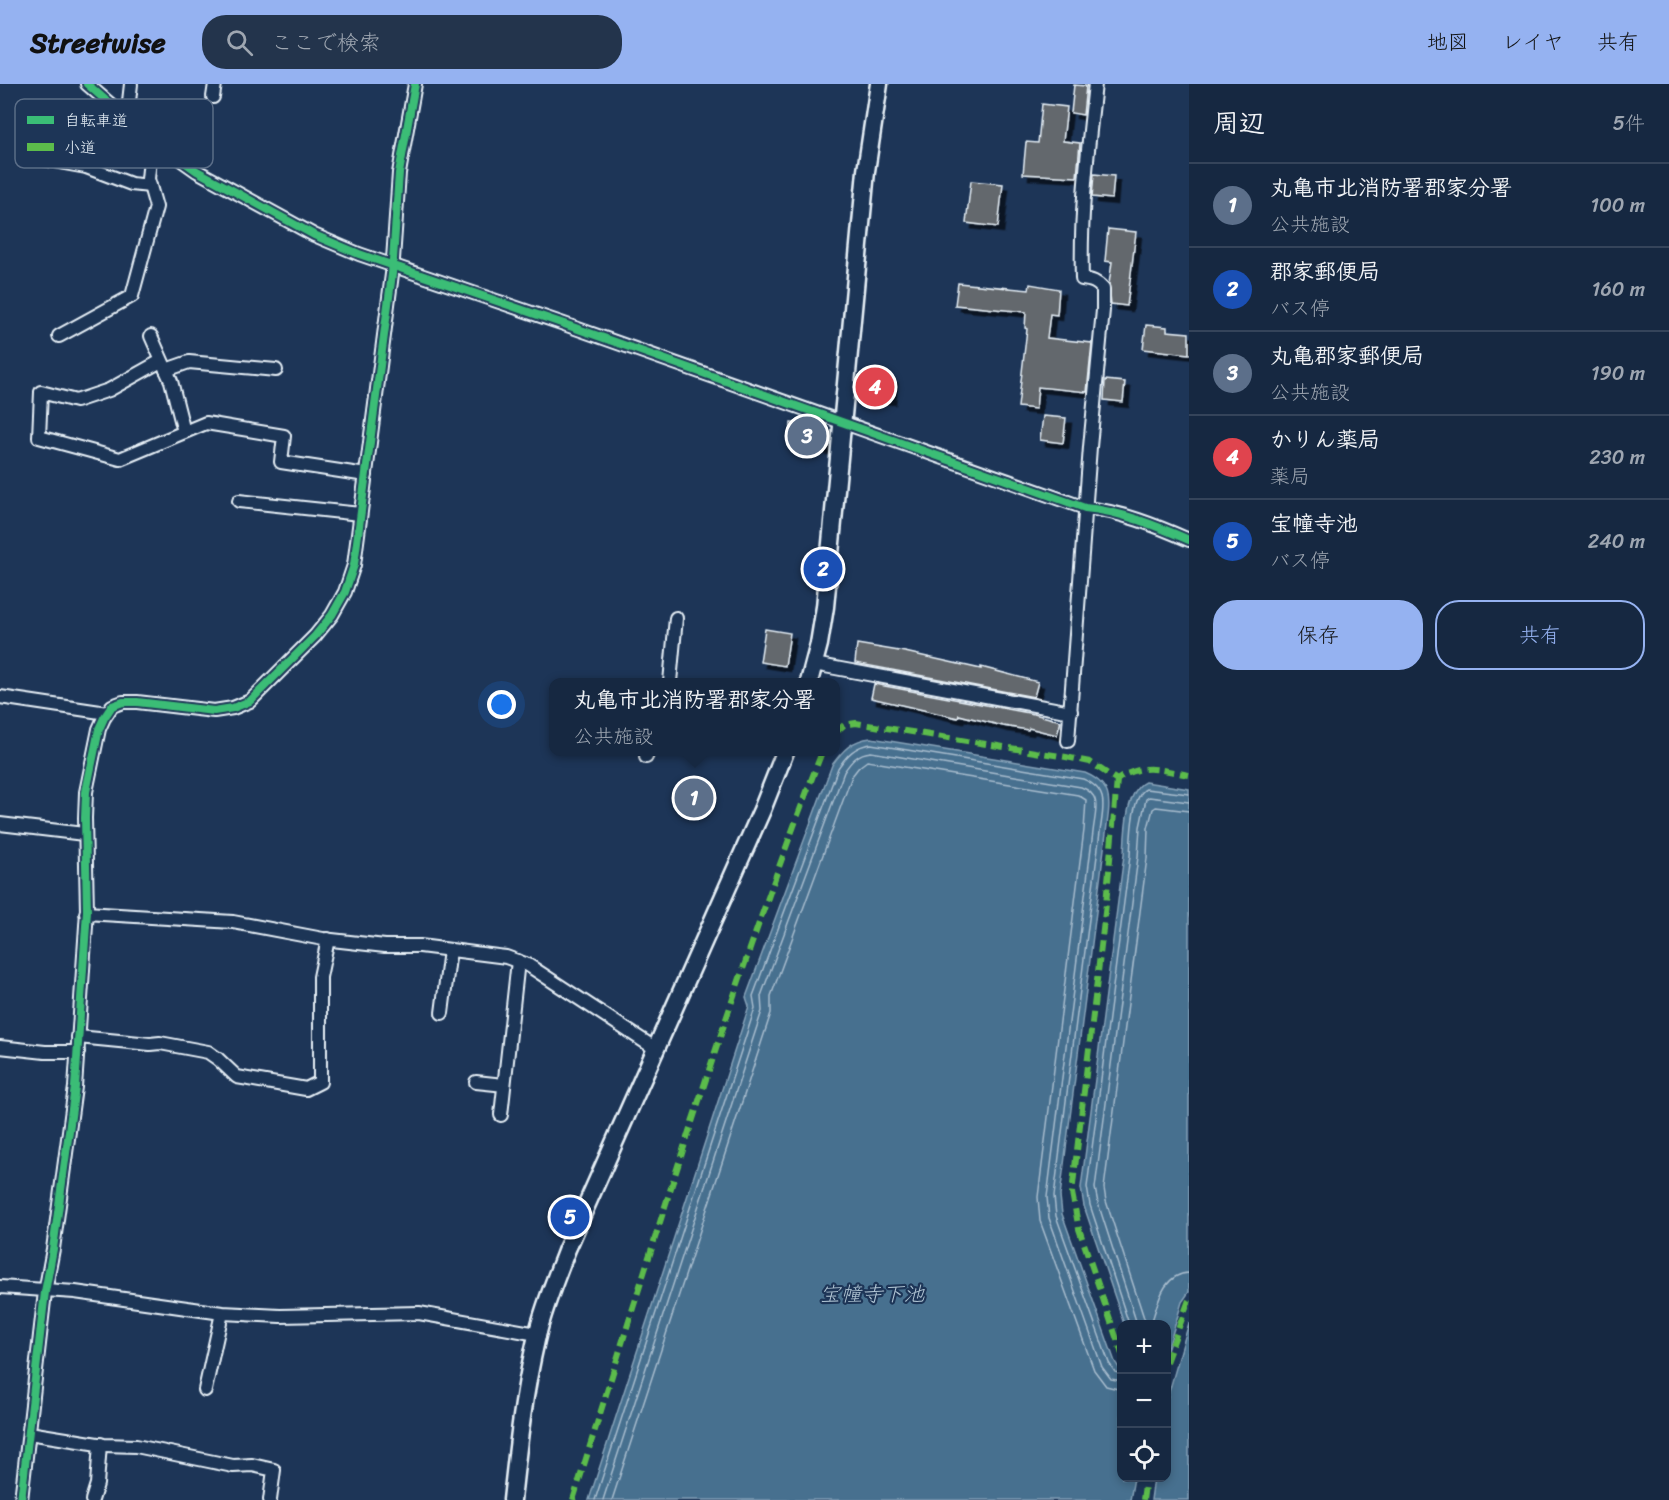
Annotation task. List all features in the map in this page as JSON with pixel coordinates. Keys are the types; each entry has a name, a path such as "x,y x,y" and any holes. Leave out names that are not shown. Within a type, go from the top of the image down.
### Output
{"street":[{"path":"87,84 105,99"},
{"path":"129,99 131,84"},
{"path":"213,97 215,84"},
{"path":"21,1500 45,1292 78,1052 86,913 84,834 87,792 99,729 112,706 129,702 214,711 233,708 250,701 315,636 332,615 345,592 354,565 393,265 399,173 415,84"},
{"path":"810,678 825,607 866,171 879,84"},
{"path":"1068,741 1085,508 1103,310 1103,289 1091,280 1082,279 1081,254 1084,184 1095,84"},
{"path":"89,168 131,184 150,186"},
{"path":"58,336 132,296 156,207 148,179 149,168"},
{"path":"193,168 314,235 393,265 1085,508 1141,520 1189,540"},
{"path":"151,336 171,381 184,432"},
{"path":"276,370 189,362 163,365 109,390 76,402 41,392 39,437 120,459 206,423 284,436 281,462 366,475"},
{"path":"239,501 360,514"},
{"path":"670,678 676,618"},
{"path":"814,664 1071,712"},
{"path":"0,697 107,712"},
{"path":"512,1500 525,1392 537,1334 567,1249 762,810 783,756"},
{"path":"0,824 84,834"},
{"path":"86,913 233,922 328,939 386,946 420,946 506,957 528,965 656,1049"},
{"path":"78,1036 150,1044 160,1042 208,1052 237,1077 306,1089 320,1082 320,977 328,939"},
{"path":"442,1012 450,950"},
{"path":"501,1116 518,961"},
{"path":"0,1047 45,1052 78,1052"},
{"path":"476,1082 504,1085"},
{"path":"0,1287 45,1292 75,1292 222,1313 280,1316 419,1313 537,1334"},
{"path":"205,1390 222,1313"},
{"path":"29,1433 100,1444 136,1446 233,1466 268,1468 274,1470 270,1500"},
{"path":"93,1500 97,1484 100,1444"}],"water":[{"name":"宝幢寺下池","path":"871,738 1085,773 1095,778 1106,790 1108,814 1060,1196 1062,1214 1117,1365 1117,1482 1133,1482 1130,1500 589,1500 749,1006 746,997 832,765 848,747 858,741"},
{"path":"1145,782 1189,789 1189,1292 1182,1302 1171,1338 1171,1320 1123,1320 1084,1206 1081,1188 1124,855 1127,815 1138,787"},
{"path":"1189,1323 1189,1500 1151,1500 1153,1482 1171,1482 1171,1385"}],"building":[{"path":"1074,85 1086,86 1083,115 1071,113"},
{"path":"1042,104 1067,107 1063,141 1080,143 1077,177 1023,174 1026,142 1038,143"},
{"path":"1094,174 1114,176 1112,199 1092,197"},
{"path":"971,181 1003,184 998,227 966,223"},
{"path":"1108,229 1136,232 1127,306 1111,304 1109,284 1112,262 1105,261"},
{"path":"958,283 1029,290 1030,284 1059,289 1057,315 1050,314 1047,338 1092,343 1087,392 1038,387 1036,409 1018,407 1027,329 1025,328 1026,312 955,305"},
{"path":"1146,325 1167,327 1167,331 1189,333 1189,354 1143,349"},
{"path":"859,376 892,378 890,399 858,396"},
{"path":"1105,380 1125,382 1123,402 1104,400"},
{"path":"1043,416 1066,418 1063,443 1040,440"},
{"path":"791,423 826,426 824,449 789,446"},
{"path":"765,629 790,633 785,666 760,662"},
{"path":"857,644 981,669 981,667 1038,682 1034,697 855,663"},
{"path":"874,684 1061,721 1057,735 1029,728 1028,730 1003,726 959,715 958,718 871,698"}],"marked path":[{"path":"840,729 844,725 856,723 1066,757 1090,762 1117,780 1126,774 1143,769 1189,775"},
{"path":"573,1500 722,1030 820,756"},
{"path":"1117,780 1106,904 1072,1193 1079,1229 1117,1339"},
{"path":"1171,1349 1189,1300"},
{"path":"1143,1500 1145,1482"}],"cycle path":[{"path":"87,84 104,99"},
{"path":"21,1500 45,1292 75,1087 87,911 86,792 99,729 112,706 123,702 214,711 233,708 250,701 315,636 332,615 345,592 354,565 392,274 399,173 415,84"},
{"path":"193,168 314,235 359,254 1085,508 1125,516 1189,540"}],"place":[{"name":"かりん薬局","path":"875,387"},
{"name":"丸亀郡家郵便局","path":"807,436"},
{"name":"郡家郵便局","path":"823,569"},
{"name":"丸亀市北消防署郡家分署","path":"694,798"},
{"name":"宝幢寺池","path":"570,1217"}]}
